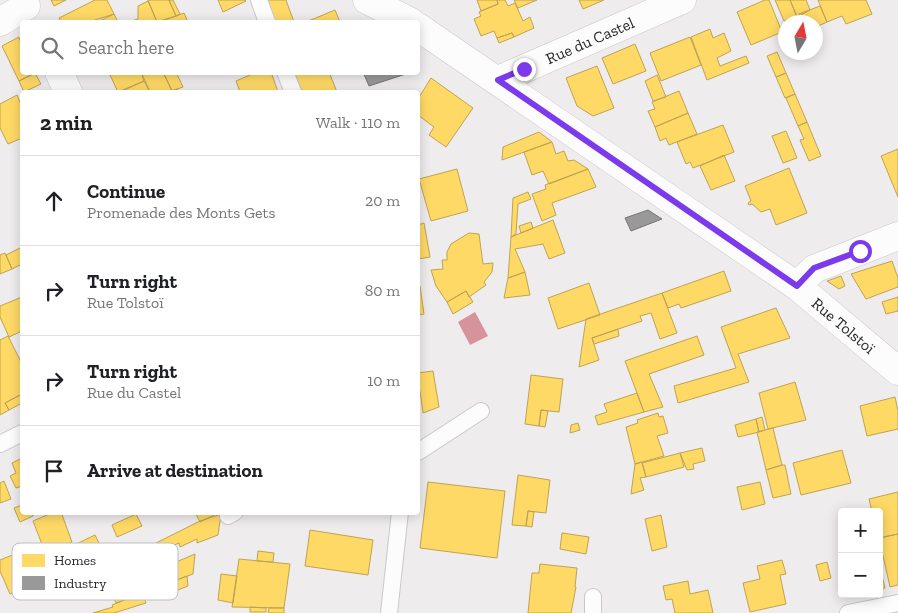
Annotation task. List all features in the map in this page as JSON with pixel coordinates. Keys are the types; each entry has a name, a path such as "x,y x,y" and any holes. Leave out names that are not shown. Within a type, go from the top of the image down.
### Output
{"street":[{"path":"367,0 407,20"},
{"name":"Rue du Castel","path":"498,80 682,0"},
{"path":"0,22 28,10"},
{"name":"Rue Tolstoï","path":"420,28 797,286 898,371"},
{"path":"60,75 67,90"},
{"path":"797,286 814,268 898,236"}],"lane":[{"path":"258,0 266,20"},
{"path":"286,75 291,90"},
{"path":"420,451 481,411"},
{"path":"0,444 20,435"},
{"path":"389,613 400,515"},
{"path":"848,613 898,603"}],"shaded area":[{"path":"475,312 488,336 470,345 458,322"}],"building: Homes":[{"path":"51,0 66,0 54,6"},
{"path":"95,0 107,0 114,14 95,20 60,20 59,18"},
{"path":"148,0 169,0 176,16 156,20"},
{"path":"169,0 173,0 180,14 176,16"},
{"path":"218,0 245,0 246,1 223,12"},
{"path":"266,0 286,0 293,20 274,20"},
{"path":"477,0 497,0 498,4 481,11"},
{"path":"497,0 505,0 508,6 515,3 523,21 530,17 534,28 514,37 512,33 497,38 494,31 481,36 474,19 481,16 479,12 498,4"},
{"path":"514,0 537,0 518,8"},
{"path":"579,0 604,0 583,9"},
{"path":"769,0 778,22 778,34 751,45 737,12"},
{"path":"775,0 790,0 796,15 781,15"},
{"path":"790,0 806,0 810,10 801,15 796,15"},
{"path":"818,0 866,0 872,14 846,24 842,16 827,22"},
{"path":"148,1 156,20 135,20 138,19 138,6"},
{"path":"820,6 827,22 823,24 823,15 799,14"},
{"path":"335,10 339,20 311,20"},
{"path":"184,13 187,20 165,20"},
{"path":"114,14 117,20 101,20"},
{"path":"710,29 713,38 724,33 731,51 717,58 720,66 746,56 749,63 707,80 691,37"},
{"path":"512,33 514,37 499,43 497,38"},
{"path":"19,37 20,75 31,75 19,81 2,46"},
{"path":"690,37 701,65 661,81 650,53"},
{"path":"635,44 646,71 613,84 602,58"},
{"path":"777,52 778,60 780,60 786,73 776,77 767,56"},
{"path":"597,66 614,108 593,116 577,106 566,78"},
{"path":"786,73 795,94 785,98 776,77"},
{"path":"31,75 36,75 41,84 28,90 23,90 19,81"},
{"path":"110,75 142,75 144,81 123,90 117,90"},
{"path":"142,75 164,75 172,90 149,90"},
{"path":"164,75 177,75 183,87 172,90"},
{"path":"250,75 272,75 277,90 239,90 236,81"},
{"path":"295,75 330,75 336,90 301,90"},
{"path":"657,75 666,97 653,101 645,81"},
{"path":"431,78 473,108 446,147 429,135 434,127 420,116 420,96"},
{"path":"144,81 149,90 124,90"},
{"path":"679,91 688,113 655,127 648,111 655,109 652,102"},
{"path":"795,94 807,122 798,126 786,98"},
{"path":"17,95 20,102 20,139 8,144 0,128 0,104"},
{"path":"688,113 697,134 669,145 666,138 660,141 655,127"},
{"path":"807,122 821,156 809,161 800,140 804,139 798,126"},
{"path":"723,125 734,152 693,168 690,162 686,164 677,142"},
{"path":"786,131 797,158 783,163 772,136"},
{"path":"539,132 552,142 502,160 503,147"},
{"path":"552,142 556,154 564,151 568,161 574,160 588,169 549,184 543,171 532,175 524,152"},
{"path":"898,149 898,197 881,156"},
{"path":"724,155 735,181 711,190 700,166"},
{"path":"789,168 807,213 776,225 770,209 761,212 752,204 749,205 748,203 751,201 745,186"},
{"path":"457,169 468,211 431,221 420,179"},
{"path":"588,169 596,187 552,203 556,215 542,221 532,194 546,189 545,185"},
{"path":"528,192 531,199 518,204 516,234 511,237 513,198"},
{"path":"553,220 565,253 549,259 543,244 515,249 525,272 508,278 511,237"},
{"path":"531,222 533,228 521,233 519,226"},
{"path":"424,223 430,257 420,259 420,224"},
{"path":"469,233 479,234 483,264 493,263 492,272 484,282 486,285 469,297 466,291 447,302 436,286 431,270 443,269 442,260 447,260 447,252 451,244"},
{"path":"20,248 20,265 12,269 6,255"},
{"path":"5,253 12,269 0,274 0,255"},
{"path":"892,261 898,278 898,287 866,299 851,274"},
{"path":"724,271 731,291 681,308 679,304 668,308 662,293"},
{"path":"525,272 530,295 504,298 508,278"},
{"path":"841,276 845,286 839,289 827,281"},
{"path":"589,283 600,315 558,329 548,298"},
{"path":"420,286 424,314 420,315"},
{"path":"466,291 473,302 453,314 447,302"},
{"path":"662,293 677,333 660,339 651,313 640,316 642,321 592,338 599,360 579,367 586,319"},
{"path":"898,297 898,311 886,314 882,302"},
{"path":"20,298 20,332 9,337 0,317 0,306"},
{"path":"776,308 790,338 738,354 749,382 678,403 674,386 736,368 721,327"},
{"path":"618,329 619,336 594,344 592,338"},
{"path":"8,336 20,360 20,395 5,403 9,410 0,415 0,340"},
{"path":"697,336 704,355 649,374 663,407 644,412 625,361"},
{"path":"433,371 439,407 423,413 420,391 420,373"},
{"path":"531,375 563,379 559,412 541,410 539,426 525,424"},
{"path":"795,382 806,420 768,429 759,393"},
{"path":"637,393 644,412 598,425 595,416 607,412 604,404"},
{"path":"20,395 20,404 9,410 5,403"},
{"path":"895,397 898,411 898,429 867,436 860,406"},
{"path":"541,410 548,411 545,427 539,426"},
{"path":"658,413 659,417 663,416 668,433 657,436 664,456 635,464 626,427 638,423 637,420"},
{"path":"762,417 765,430 759,432 756,419"},
{"path":"756,419 759,432 738,437 735,425"},
{"path":"578,423 580,430 570,433 571,425"},
{"path":"773,428 782,465 766,470 757,432"},
{"path":"702,448 705,461 693,464 694,469 687,470 680,453"},
{"path":"842,450 851,483 801,495 793,463"},
{"path":"680,453 684,467 646,477 642,463"},
{"path":"20,459 20,487 16,488 10,476 16,473 12,463"},
{"path":"642,462 646,477 640,478 644,490 631,494 635,464"},
{"path":"785,465 791,494 773,498 766,470"},
{"path":"518,475 550,480 546,513 528,511 526,526 512,525"},
{"path":"4,481 11,499 0,503 0,483"},
{"path":"428,482 505,491 497,558 420,548"},
{"path":"760,482 765,504 742,510 737,487"},
{"path":"898,492 898,534 883,537 883,508 871,508 869,499"},
{"path":"20,506 20,515 33,516 20,522 14,508"},
{"path":"528,511 534,512 532,527 526,526"},
{"path":"47,515 62,515 72,542 42,543 33,521"},
{"path":"136,515 142,526 117,537 112,525"},
{"path":"196,515 214,515 200,522"},
{"path":"221,515 218,535 197,543 197,539 180,547 179,543 156,543 200,521"},
{"path":"661,515 667,547 652,551 645,519"},
{"path":"310,530 373,540 368,575 305,566"},
{"path":"562,533 589,537 586,554 560,549"},
{"path":"898,534 898,585 890,587 883,556 883,537"},
{"path":"95,535 99,543 78,543"},
{"path":"258,551 274,553 273,562 257,561"},
{"path":"195,554 193,574 178,579 178,561"},
{"path":"12,555 12,593 10,594 0,571 0,560"},
{"path":"239,559 290,564 284,608 232,607"},
{"path":"782,560 786,574 780,575 786,604 750,612 743,583 760,579 757,566"},
{"path":"827,562 831,578 820,581 816,565"},
{"path":"540,564 577,568 576,587 571,613 528,613 532,573 539,573"},
{"path":"221,574 237,576 233,603 218,600"},
{"path":"187,576 188,586 178,590 178,580"},
{"path":"688,581 690,594 708,590 713,613 675,613 672,599 666,600 663,586"},
{"path":"125,600 145,600 146,603 114,613 93,613 113,607 112,605"},
{"path":"250,607 266,608 266,612 250,612"},
{"path":"269,608 284,608 284,613 268,613"}],"building: Industry":[{"path":"364,75 403,75 369,86"},
{"path":"648,210 662,219 631,231 625,218"}],"route":[{"path":"524,69 498,80 797,286 814,268 860,251"}]}
